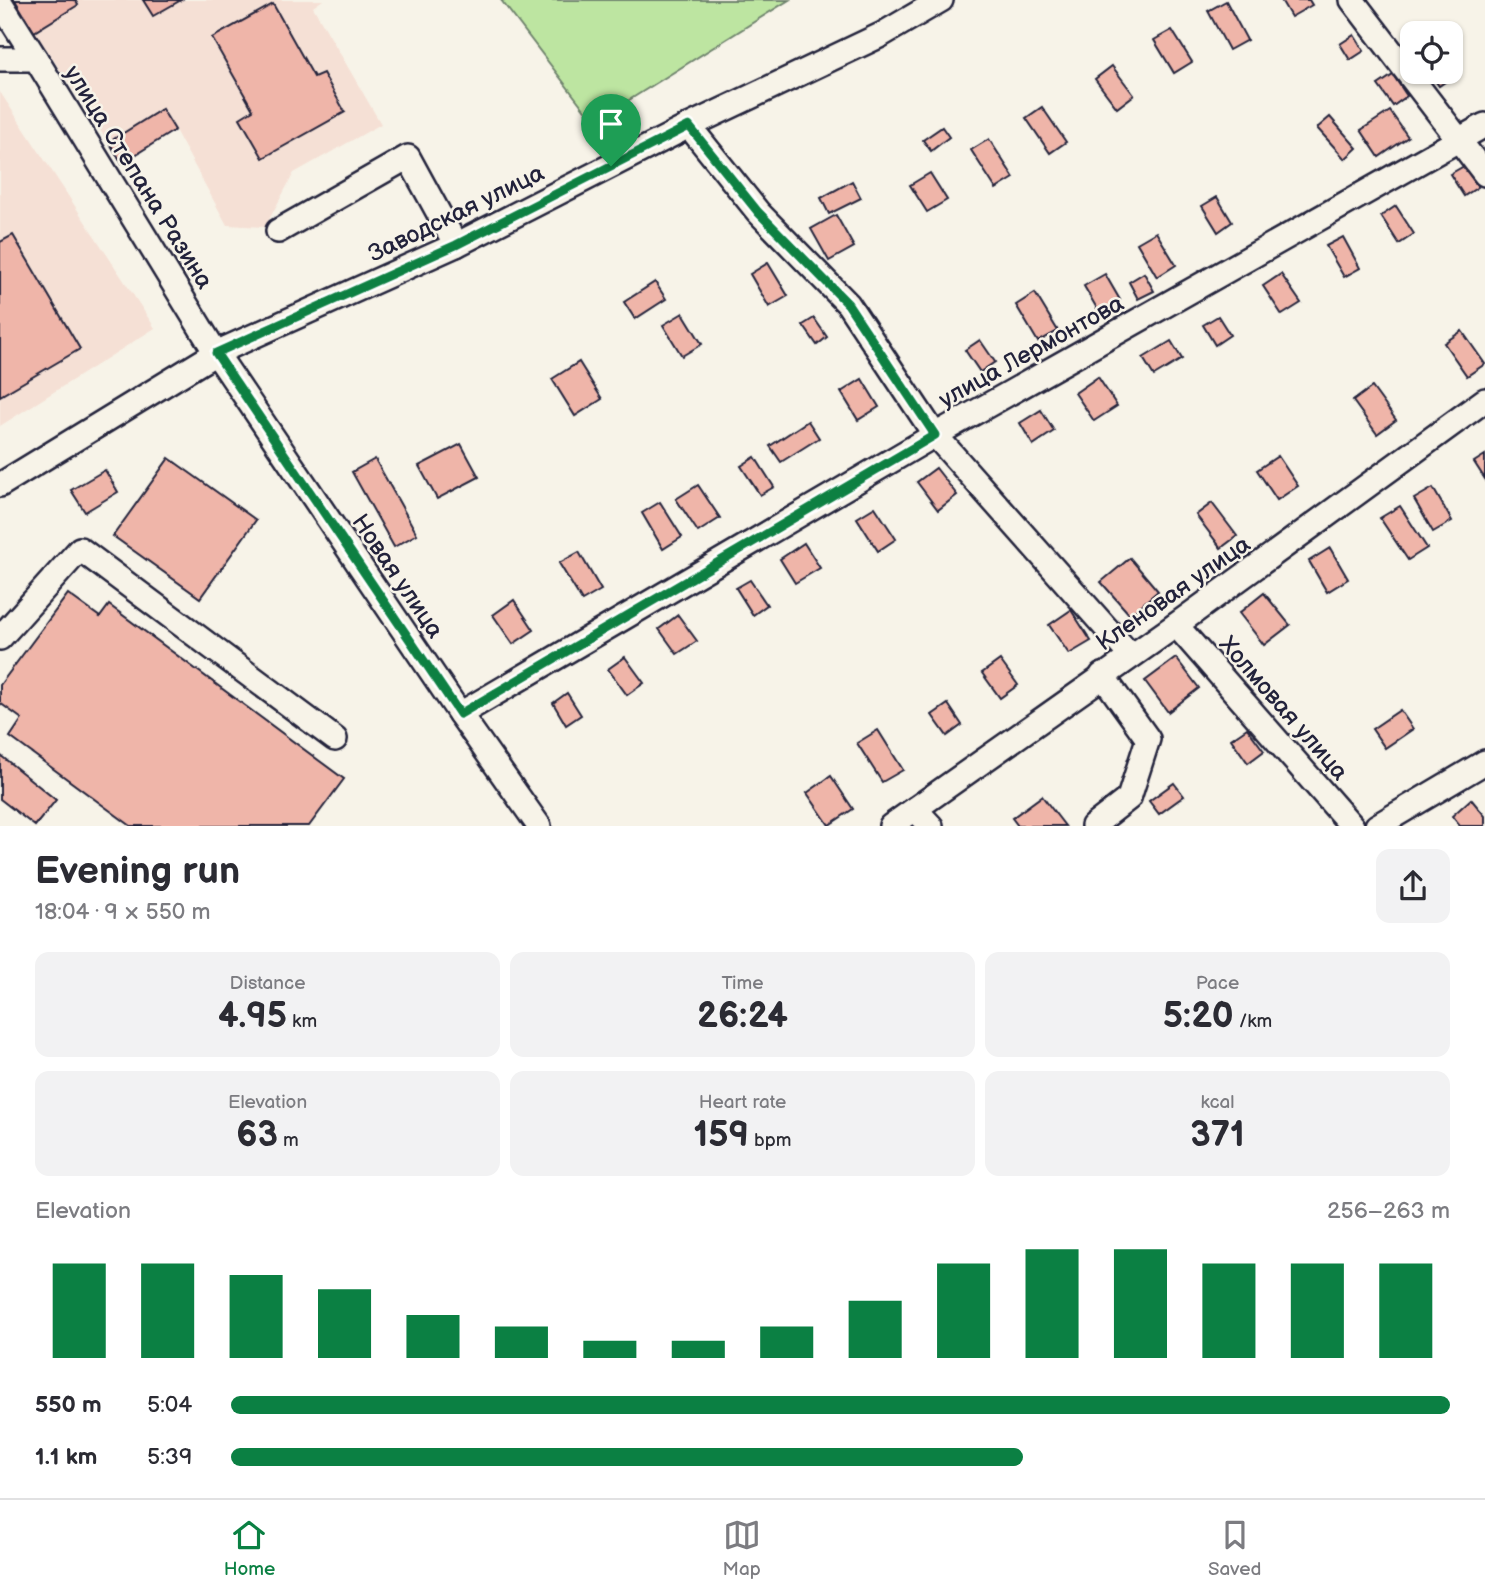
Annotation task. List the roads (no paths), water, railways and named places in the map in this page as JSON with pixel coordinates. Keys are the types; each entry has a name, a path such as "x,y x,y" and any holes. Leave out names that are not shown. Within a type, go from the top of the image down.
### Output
{"street":[{"name":"Заводская улица","path":"0,485 216,353 456,245 689,126 881,35 941,0"},
{"path":"1352,0 1485,174"},
{"path":"0,2 36,59"},
{"name":"улица Степана Разина","path":"0,59 36,59 216,353"},
{"name":"улица Лермонтова","path":"460,714 935,435 1485,125"},
{"path":"689,126 758,212 848,304 935,435 1130,655"},
{"path":"278,231 408,158 456,245"},
{"name":"Новая улица","path":"216,353 539,826"},
{"name":"Кленовая улица","path":"891,826 1176,625 1485,400"},
{"path":"0,638 80,550 335,738"},
{"name":"Холмовая улица","path":"1176,625 1352,826"},
{"path":"1093,826 1129,798 1148,738 1102,675"},
{"path":"1377,826 1485,762"},
{"path":"915,809 930,826"}]}
